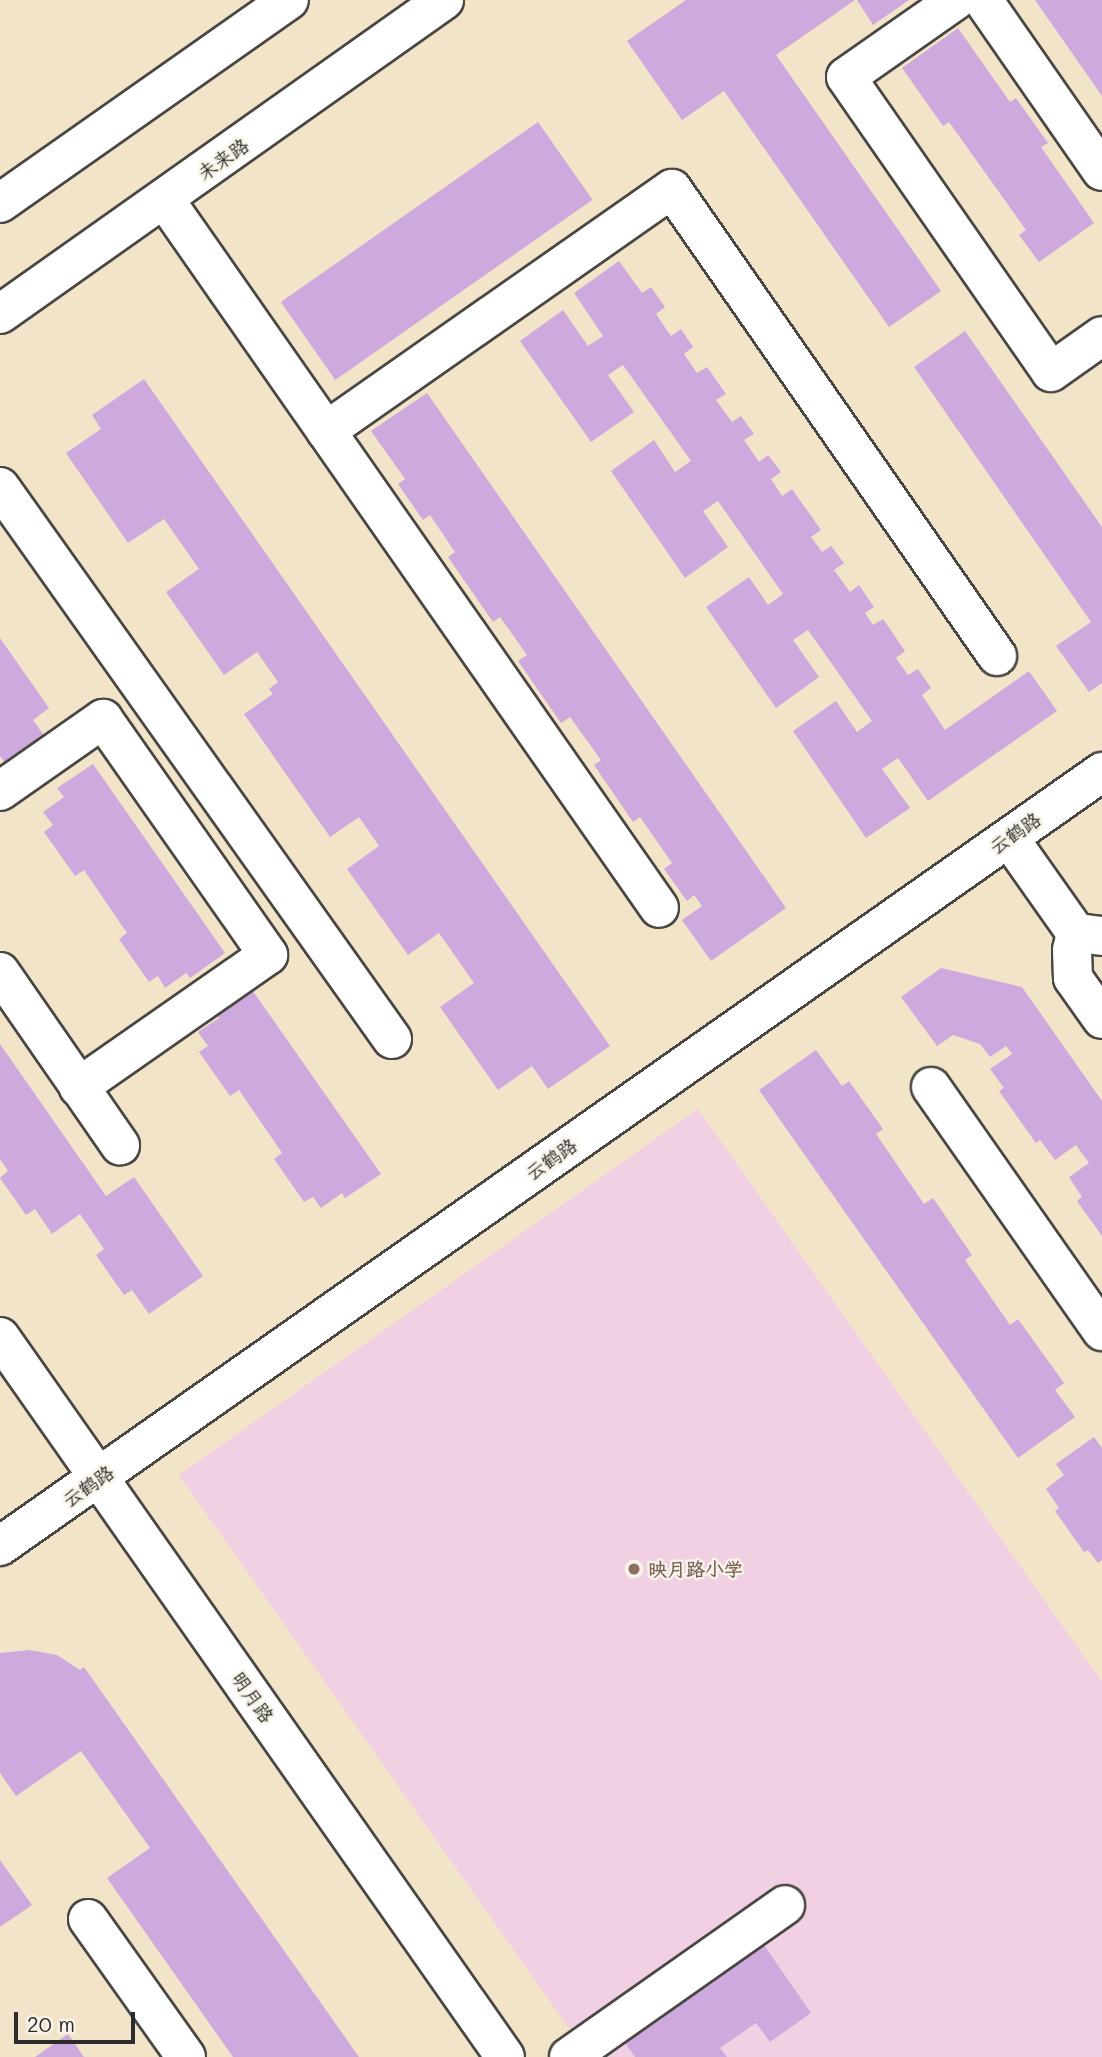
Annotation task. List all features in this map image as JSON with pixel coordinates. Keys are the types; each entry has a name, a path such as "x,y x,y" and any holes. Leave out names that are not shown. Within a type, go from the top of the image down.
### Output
{"street":[{"path":"0,203 289,0"},
{"name":"未来路","path":"0,314 165,200 444,0"},
{"path":"956,0 846,77 1051,372 1102,336"},
{"path":"983,0 1102,171"},
{"path":"326,431 672,189 998,656"},
{"path":"165,200 659,908"},
{"path":"0,486 392,1039"},
{"path":"0,791 103,719 268,955 79,1087"},
{"name":"云鹤路","path":"0,1546 1102,772"},
{"path":"1009,838 1089,934 1072,950 1073,978 1102,1019"},
{"path":"0,972 120,1145"},
{"path":"931,1087 1102,1331"},
{"name":"明月路","path":"0,1337 505,2057"},
{"path":"569,2057 785,1905"},
{"path":"88,1919 186,2057"}],"shaded area":[{"name":"映月路小学","path":"698,1109 1102,1682 1102,2057 589,2057 179,1475"}],"building":[{"path":"686,0 855,0 776,55 941,291 889,327 724,91 682,120 627,41"},
{"path":"857,0 909,0 873,25"},
{"path":"1035,0 1102,0 1102,96"},
{"path":"958,28 1010,102 1016,98 1048,143 1041,147 1094,223 1039,262 1019,235 1026,230 949,122 943,126 902,68"},
{"path":"538,122 592,200 335,380 281,302"},
{"path":"619,261 642,293 651,287 665,307 656,314 671,336 681,329 693,347 684,354 697,373 707,367 726,394 716,400 732,422 741,416 754,434 744,440 759,462 768,455 781,472 771,479 782,496 792,489 821,530 811,537 822,552 831,546 844,563 834,570 850,592 859,585 874,607 865,613 873,625 883,619 905,651 896,658 908,675 918,669 931,688 922,695 945,730 1029,671 1057,711 928,801 898,758 882,769 910,808 866,838 793,731 836,701 857,732 872,721 808,630 793,640 819,677 776,708 706,607 749,577 768,605 783,594 718,501 703,511 728,547 685,578 611,471 654,440 675,472 691,461 623,365 608,375 634,412 591,442 520,341 563,310 588,346 603,336 574,293"},
{"path":"965,331 1102,527 1102,683 1089,692 1056,646 1091,622 914,367"},
{"path":"144,379 610,1046 548,1089 532,1066 498,1090 440,1007 474,983 439,933 408,955 347,869 379,846 359,817 330,837 244,714 273,694 269,689 278,682 257,652 224,675 166,592 199,569 164,519 128,543 66,453 101,429 92,415"},
{"path":"427,393 786,908 711,961 682,920 702,906 694,895 687,901 664,869 672,863 640,817 633,822 594,765 601,760 570,717 561,723 518,661 527,655 500,617 493,622 448,557 455,552 430,515 423,520 398,484 405,479 371,431"},
{"path":"0,638 49,708 33,720 50,744 11,771 0,756"},
{"path":"93,764 225,953 190,978 186,973 165,988 158,976 149,982 119,939 127,933 84,870 75,876 44,832 53,825 43,812 64,797 57,788"},
{"path":"941,968 1022,987 1102,1101 1102,1236 1077,1201 1082,1197 1069,1177 1089,1163 1076,1145 1055,1160 1040,1140 1036,1143 999,1091 1004,1088 990,1069 1012,1054 1006,1046 990,1057 980,1044 953,1035 937,1046 901,997"},
{"path":"248,984 381,1174 345,1198 342,1193 321,1208 313,1197 304,1202 274,1159 282,1153 239,1090 230,1096 199,1052 208,1046 198,1032 219,1018 213,1009"},
{"path":"0,1044 106,1196 134,1177 203,1276 149,1314 132,1290 124,1295 96,1255 104,1249 80,1214 52,1234 35,1209 26,1215 0,1178 8,1171 0,1159"},
{"path":"816,1050 842,1086 849,1081 883,1129 876,1134 924,1204 933,1198 972,1255 965,1260 1010,1325 1018,1319 1064,1383 1055,1390 1075,1417 1018,1458 759,1090"},
{"path":"1094,1437 1102,1448 1102,1560 1098,1563 1088,1550 1084,1552 1055,1511 1059,1508 1046,1489 1064,1475 1056,1464"},
{"path":"29,1650 57,1655 80,1670 84,1667 359,2057 233,2057 107,1878 150,1848 81,1751 16,1796 0,1773 0,1653"},
{"path":"0,1860 32,1905 0,1927"},
{"path":"759,1938 811,2013 770,2042 756,2023 720,2048 727,2057 635,2057 620,2036"},
{"path":"68,2034 84,2057 35,2057"}],"place":[{"name":"映月路小学","path":"634,1569"}]}
